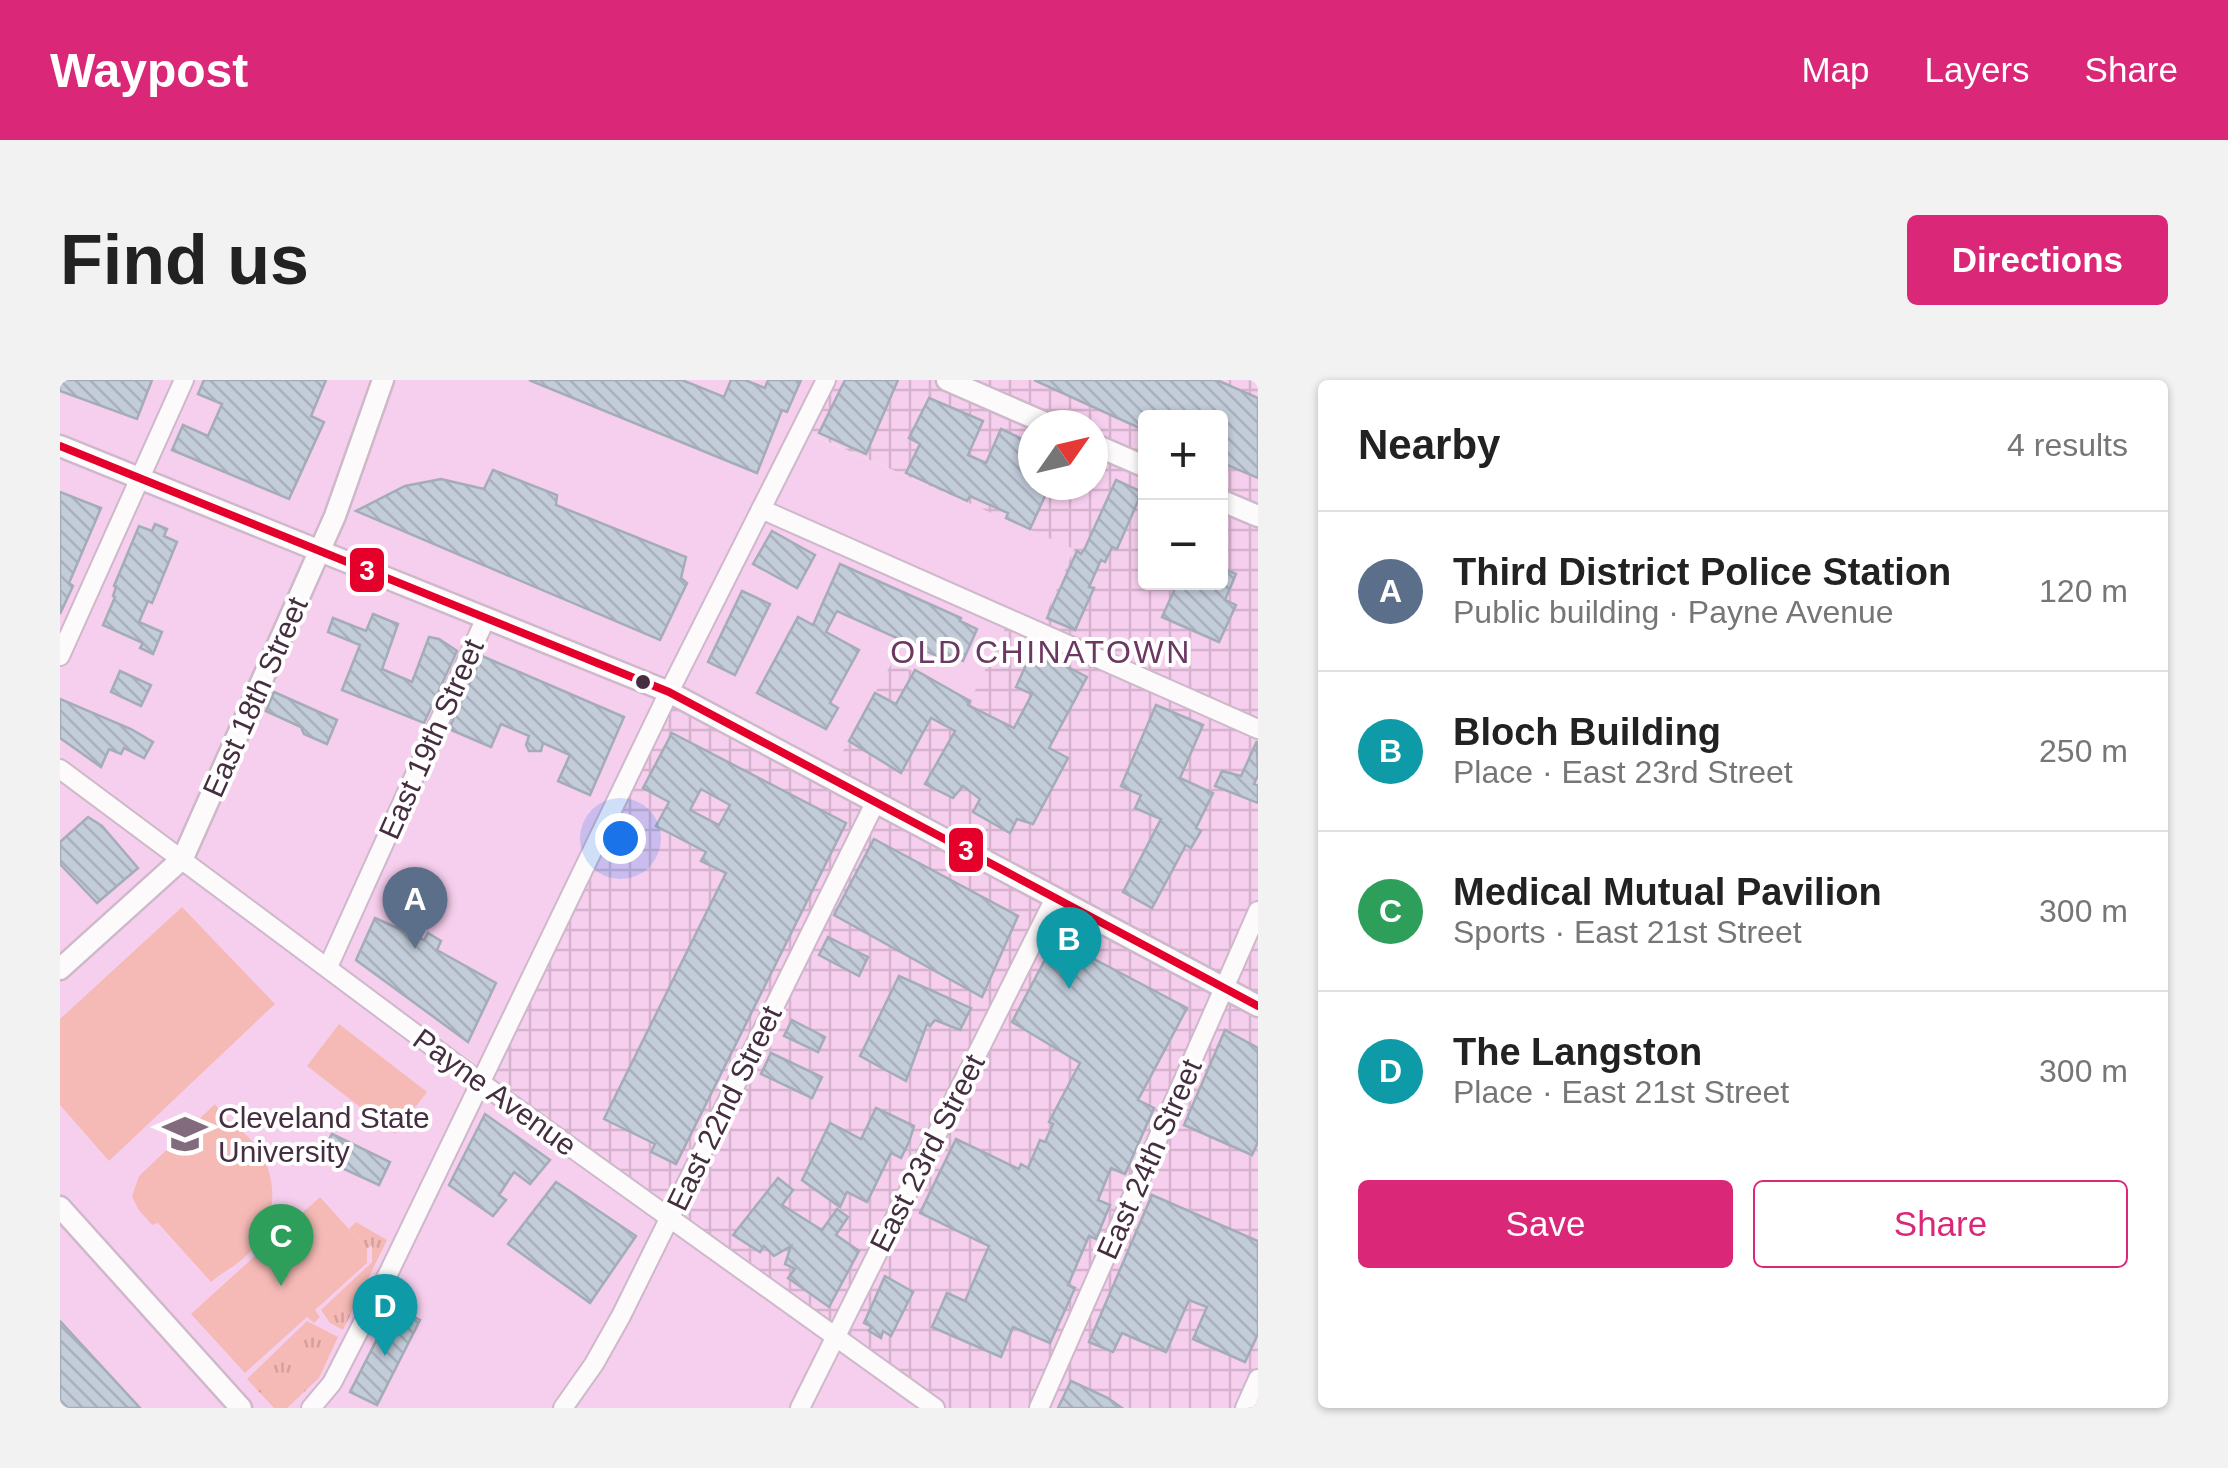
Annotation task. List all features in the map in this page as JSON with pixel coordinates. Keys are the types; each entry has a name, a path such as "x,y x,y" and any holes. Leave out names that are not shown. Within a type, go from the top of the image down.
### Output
{"main road":[{"name":"East 18th Street","path":"60,969 183,858 335,516 384,380"},
{"path":"947,380 1018,411"},
{"path":"60,446 670,692 1258,1006"},
{"path":"1108,451 1138,464"},
{"path":"1228,503 1258,516"},
{"path":"62,1213 241,1408"}],"street":[{"path":"60,656 184,380"},
{"path":"311,1408 332,1383 826,380"},
{"path":"761,509 1258,729"},
{"name":"East 19th Street","path":"328,967 485,620"},
{"name":"Payne Avenue","path":"60,769 480,1082 935,1408"},
{"name":"East 22nd Street","path":"562,1408 603,1348 876,802"},
{"name":"East 23rd Street","path":"800,1408 1056,898"},
{"name":"East 24th Street","path":"1039,1408 1258,911"},
{"path":"1246,1408 1258,1380"}],"shaded area":[{"path":"60,380 826,380 801,431 1075,549 1039,632 974,703 893,661 935,1408 60,1408"},
{"path":"826,380 1258,380 1258,1408 935,1408 480,1082 669,692 829,776 893,661 970,701 1010,619 1039,631 1074,549 801,430"}],"green space":[{"path":"182,907 275,1004 109,1161 60,1105 60,1019"},
{"path":"339,1024 427,1092 395,1134 307,1066"},
{"path":"215,1104 262,1155 272,1184 272,1199 258,1242 244,1258 211,1282 158,1223 152,1225 132,1196 139,1176"},
{"path":"320,1197 367,1249 367,1263 315,1310 320,1317 314,1323 307,1317 245,1373 191,1314"},
{"path":"356,1222 387,1240 343,1330 330,1323 321,1310 372,1262 372,1245 367,1249 349,1229"},
{"path":"307,1321 338,1337 319,1378 287,1408 274,1408 247,1379"}],"building":[{"path":"60,380 152,380 137,419 60,391"},
{"path":"204,380 326,380 311,416 324,422 289,499 172,450 183,425 208,436 222,404 198,394"},
{"path":"529,380 682,380 724,397 731,380 745,380 765,388 768,380 801,380 787,412 782,410 757,473"},
{"path":"845,380 898,380 866,454 819,433"},
{"path":"1034,380 1217,380 1258,398 1258,478 1228,465 1228,410 1138,410 1138,427 1108,414 1108,410 1100,410"},
{"path":"929,398 983,421 968,455 986,463 1001,429 1018,437 1018,500 1043,500 1030,529 1006,518 1008,513 970,496 967,501 906,473 920,444 909,438"},
{"path":"493,470 557,495 556,505 686,557 681,578 687,583 660,640 356,511 405,486 441,479 484,489"},
{"path":"1116,480 1138,490 1138,501 1117,549 1112,547 1105,562 1101,560 1089,587 1094,588 1075,630 1047,618 1077,551 1081,554 1085,548"},
{"path":"60,492 101,508 60,614"},
{"path":"155,524 167,529 164,536 177,542 152,603 148,601 139,622 162,632 153,654 140,648 143,643 103,625 139,526 152,531"},
{"path":"772,531 815,555 797,588 753,564"},
{"path":"840,564 961,618 960,621 977,629 963,661 939,657 837,611 826,632 859,650 830,703 838,708 826,729 757,693 798,617 813,625"},
{"path":"1228,570 1236,574 1225,600 1236,605 1219,642 1162,617 1174,590 1228,590"},
{"path":"742,591 770,604 735,675 708,662"},
{"path":"373,614 398,624 382,669 412,682 429,637 457,651 424,723 342,690 360,645 328,632 333,618 366,631"},
{"path":"1033,649 1087,677 1049,748 1068,758 1033,824 1017,819 1010,833 973,812 980,799 963,786 953,798 925,784 955,731 931,718 901,773 849,741 875,693 896,704 915,670 970,701 968,705 1014,728 1032,694 1016,687"},
{"path":"482,656 624,717 590,795 558,781 570,755 543,743 541,751 529,751 529,736 501,724 491,747 449,729"},
{"path":"120,671 151,685 141,706 111,692"},
{"path":"274,692 337,720 327,744 266,711"},
{"path":"60,699 153,742 144,758 124,748 121,754 109,749 101,767 60,738"},
{"path":"1156,705 1203,725 1180,778 1213,793 1196,828 1201,831 1191,848 1186,845 1152,908 1123,892 1161,819 1135,808 1141,795 1121,786"},
{"path":"672,733 846,823 676,1164 651,1152 655,1144 604,1119 726,873 701,861 706,852 656,826 669,802 643,788","holes":["701,789 730,805 719,825 690,810"]},
{"path":"1257,741 1258,775 1254,784 1258,786 1258,803 1215,786 1222,771 1241,776"},
{"path":"88,817 102,826 138,868 97,903 60,864 60,842"},
{"path":"874,839 1018,916 982,997 834,915"},
{"path":"375,918 424,940 428,933 441,941 437,950 496,983 468,1042 356,960"},
{"path":"828,937 868,957 859,976 819,955"},
{"path":"1056,939 1187,1008 1138,1100 1154,1108 1125,1174 1111,1168 1098,1200 1110,1205 1096,1239 1089,1236 1068,1285 1075,1288 1050,1343 1013,1327 1001,1357 932,1327 947,1293 965,1301 989,1246 920,1213 956,1139 1019,1169 1021,1164 1028,1168 1040,1140 1045,1142 1053,1124 1049,1122 1080,1063 1012,1022"},
{"path":"899,976 971,1008 960,1030 935,1020 930,1026 927,1024 906,1081 860,1056"},
{"path":"792,1020 825,1037 818,1052 784,1036"},
{"path":"1225,1030 1258,1048 1258,1142 1252,1155 1184,1125"},
{"path":"771,1053 822,1077 812,1098 761,1074"},
{"path":"876,1108 914,1126 909,1142 901,1158 891,1153 867,1202 847,1192 840,1207 802,1180 830,1123 861,1139"},
{"path":"485,1114 550,1160 530,1184 514,1172 499,1195 506,1200 493,1216 449,1185"},
{"path":"332,1134 390,1162 379,1185 320,1158"},
{"path":"778,1178 793,1190 782,1205 822,1230 837,1209 848,1217 836,1235 859,1251 829,1307 788,1278 795,1269 785,1264 791,1246 774,1256 764,1246 760,1252 733,1235"},
{"path":"556,1182 636,1236 590,1303 508,1244"},
{"path":"1152,1195 1258,1241 1258,1334 1245,1362 1193,1339 1207,1307 1189,1300 1166,1352 1122,1333 1113,1352 1089,1342"},
{"path":"885,1276 913,1292 891,1336 883,1331 881,1338 864,1323"},
{"path":"394,1306 420,1320 377,1405 350,1392"},
{"path":"60,1321 140,1408 60,1408"},
{"path":"1071,1381 1108,1398 1122,1408 1058,1408"}],"transit line":[{"name":"3","path":"60,446 669,692 1258,1006"}],"place":[{"name":"Third District Police Station","path":"415,949"},
{"name":"Bloch Building","path":"1069,989"},
{"name":"Cleveland State University","path":"185,1134"},
{"name":"Medical Mutual Pavilion","path":"281,1286"},
{"name":"The Langston","path":"385,1356"}],"district":[{"name":"OLD CHINATOWN","path":"1041,652"}]}
